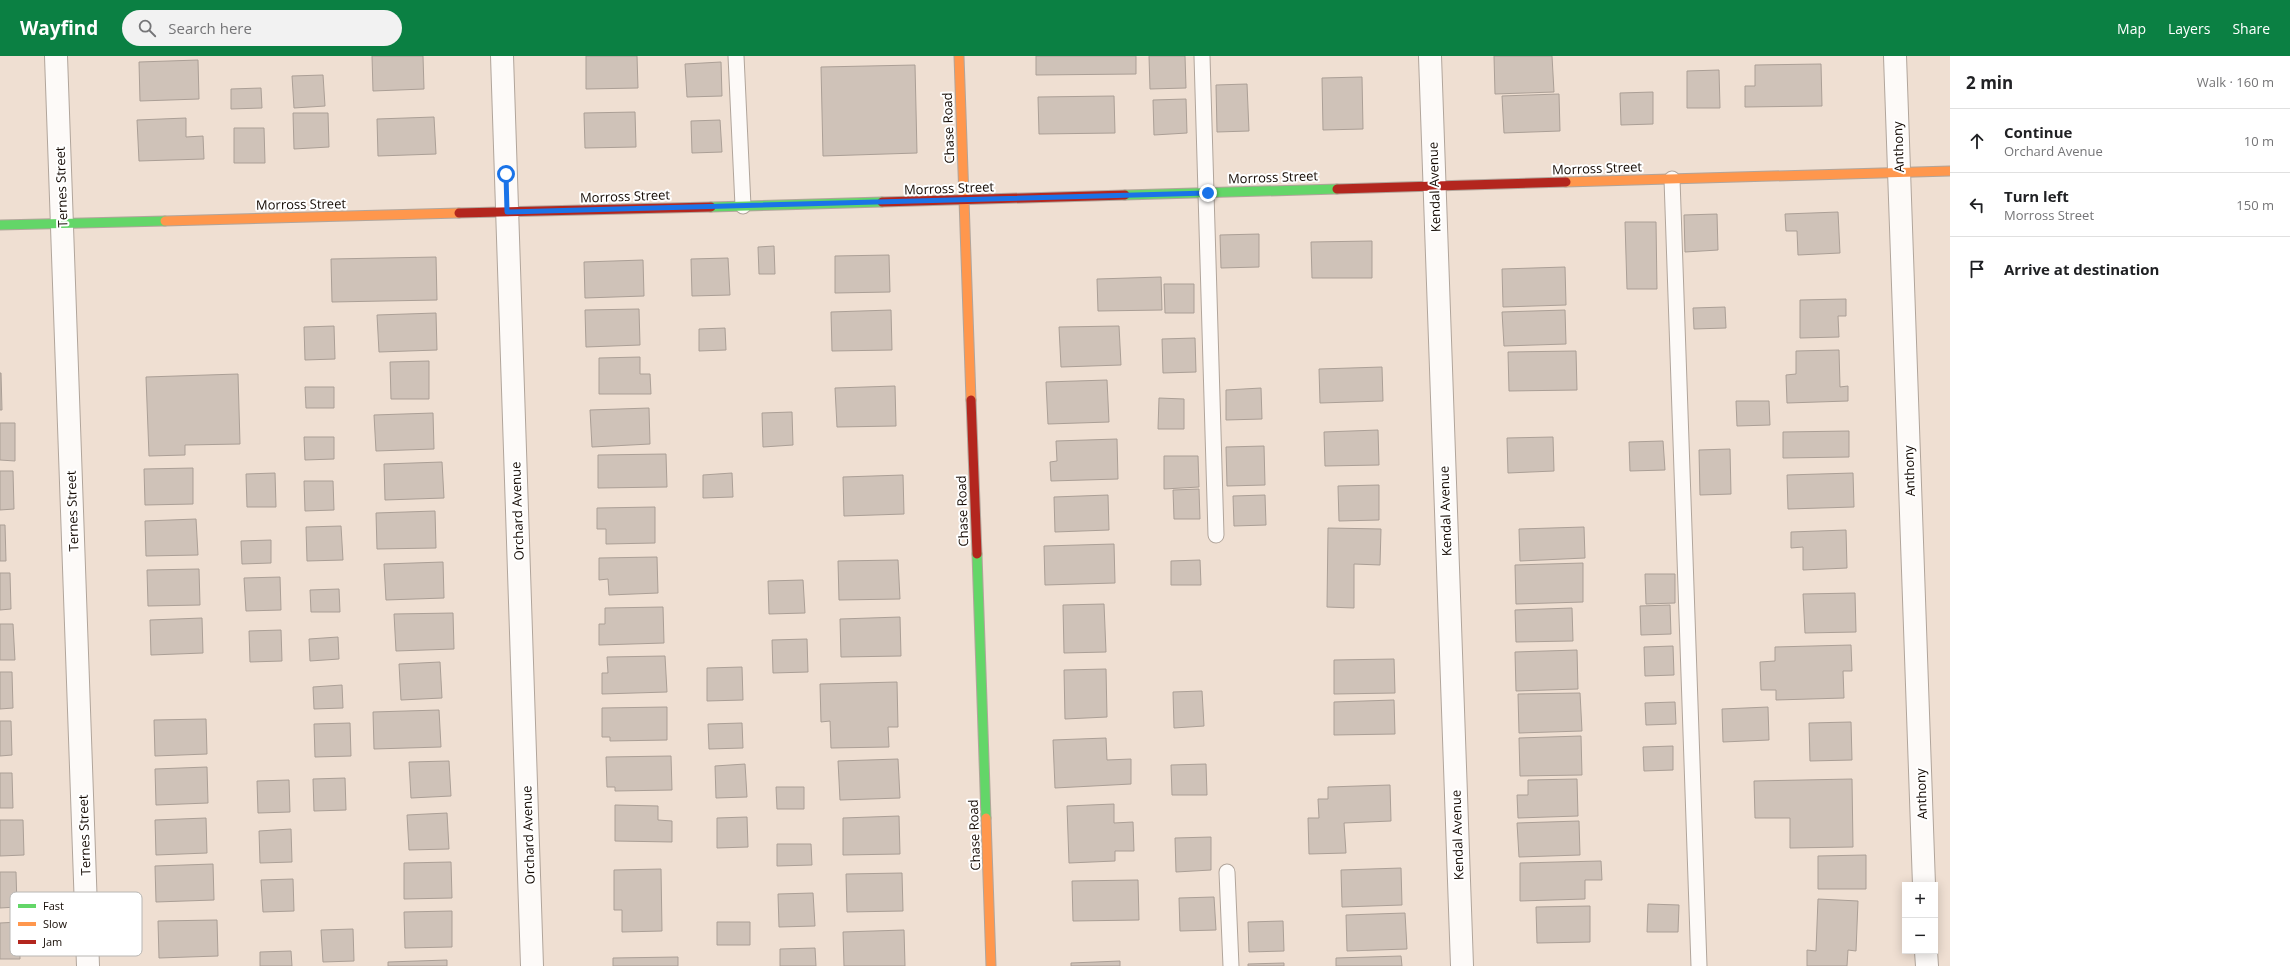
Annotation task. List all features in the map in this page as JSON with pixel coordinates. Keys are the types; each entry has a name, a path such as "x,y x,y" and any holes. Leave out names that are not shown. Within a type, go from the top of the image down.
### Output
{"street":[{"name":"Ternes Street","path":"56,56 85,892"},
{"name":"Orchard Avenue","path":"502,56 532,966"},
{"name":"Chase Road","path":"959,56 991,966"},
{"name":"Kendal Avenue","path":"1430,56 1462,966"},
{"name":"Anthony","path":"1895,56 1924,882"},
{"name":"Morross Street","path":"0,225 964,200 1950,171"},
{"path":"1926,954 1926,966"},
{"name":"Ternes Street","path":"88,956 88,966"}],"lane":[{"path":"736,56 744,206"},
{"path":"1202,56 1208,193 1216,535"},
{"path":"1672,179 1699,966"},
{"path":"1227,872 1231,966"}],"building":[{"path":"372,56 423,56 424,89 373,91"},
{"path":"586,56 637,56 638,88 586,89"},
{"path":"1036,56 1136,56 1136,74 1036,75"},
{"path":"1149,56 1185,56 1186,88 1150,89"},
{"path":"1494,56 1552,56 1554,92 1495,94"},
{"path":"198,60 199,99 140,101 139,62"},
{"path":"721,62 722,96 687,97 685,64"},
{"path":"1821,64 1822,106 1745,107 1745,86 1755,86 1755,65"},
{"path":"915,65 917,153 823,156 821,67"},
{"path":"1719,70 1720,108 1687,108 1687,71"},
{"path":"323,75 325,106 294,108 292,76"},
{"path":"1362,77 1363,129 1323,130 1322,78"},
{"path":"1247,84 1249,131 1217,132 1216,85"},
{"path":"261,88 262,108 231,109 231,89"},
{"path":"1653,92 1653,124 1621,125 1620,93"},
{"path":"1559,94 1560,131 1504,133 1502,96"},
{"path":"1114,96 1115,133 1039,134 1038,97"},
{"path":"1186,99 1187,133 1154,135 1153,100"},
{"path":"635,112 636,147 585,148 584,113"},
{"path":"293,113 328,113 329,147 294,149"},
{"path":"434,117 436,154 378,156 377,119"},
{"path":"186,118 186,137 203,136 204,159 139,161 137,120"},
{"path":"720,120 722,152 692,153 691,121"},
{"path":"234,128 264,128 265,163 234,163"},
{"path":"1838,212 1840,253 1798,255 1797,231 1786,231 1785,214"},
{"path":"1717,214 1718,250 1685,252 1684,215"},
{"path":"1625,222 1656,222 1657,289 1627,289"},
{"path":"1259,234 1259,267 1221,268 1220,235"},
{"path":"1372,241 1372,278 1312,278 1311,242"},
{"path":"774,246 775,274 759,274 758,247"},
{"path":"889,255 890,292 835,293 835,256"},
{"path":"436,257 437,300 332,302 331,259"},
{"path":"728,258 730,295 692,296 691,259"},
{"path":"643,260 644,296 585,298 584,262"},
{"path":"1565,267 1566,305 1503,307 1502,269"},
{"path":"1161,277 1162,310 1098,311 1097,279"},
{"path":"1164,284 1194,284 1194,313 1165,313"},
{"path":"1846,299 1846,316 1838,316 1839,337 1800,338 1800,300"},
{"path":"1725,307 1726,328 1694,329 1693,308"},
{"path":"639,309 640,345 586,347 585,310"},
{"path":"891,310 892,350 832,351 831,312"},
{"path":"1565,310 1566,344 1504,346 1502,312"},
{"path":"436,313 437,350 379,352 377,315"},
{"path":"334,326 335,359 305,360 304,327"},
{"path":"1119,326 1121,365 1061,367 1059,327"},
{"path":"725,328 726,350 699,351 699,329"},
{"path":"1195,338 1196,372 1163,373 1162,339"},
{"path":"1839,350 1840,387 1848,386 1848,401 1787,403 1786,375 1796,374 1796,351"},
{"path":"1576,351 1577,390 1509,391 1508,352"},
{"path":"640,357 640,374 650,374 651,394 599,394 599,358"},
{"path":"429,361 429,399 391,399 390,362"},
{"path":"1382,367 1383,401 1320,403 1319,369"},
{"path":"1,373 2,410 0,410"},
{"path":"238,374 240,444 185,445 185,455 149,456 146,377"},
{"path":"1107,380 1109,422 1048,424 1046,382"},
{"path":"895,386 896,426 837,427 835,388"},
{"path":"305,387 334,387 334,408 306,408"},
{"path":"1261,388 1262,419 1226,420 1226,390"},
{"path":"1159,398 1184,399 1184,429 1158,429"},
{"path":"1736,401 1769,401 1770,425 1737,426"},
{"path":"649,408 650,444 592,447 590,410"},
{"path":"792,412 793,445 763,447 762,413"},
{"path":"433,413 434,449 376,451 374,415"},
{"path":"0,423 15,423 15,461 0,460"},
{"path":"1378,430 1379,465 1325,466 1324,432"},
{"path":"1849,431 1849,457 1783,458 1783,432"},
{"path":"304,437 334,437 334,459 305,460"},
{"path":"1553,437 1554,471 1508,473 1507,438"},
{"path":"1117,439 1118,479 1051,481 1050,462 1057,461 1056,441"},
{"path":"1663,441 1665,470 1630,471 1629,442"},
{"path":"1264,446 1265,485 1227,486 1226,447"},
{"path":"1730,449 1731,494 1700,495 1699,450"},
{"path":"666,454 667,487 598,488 598,455"},
{"path":"1164,456 1198,456 1199,487 1164,489"},
{"path":"442,462 444,498 385,500 384,464"},
{"path":"193,468 193,504 145,505 144,469"},
{"path":"0,471 13,471 14,509 0,510"},
{"path":"275,473 276,507 247,507 246,474"},
{"path":"732,473 733,497 703,498 703,475"},
{"path":"1853,473 1854,507 1788,509 1787,475"},
{"path":"903,475 904,514 844,516 843,477"},
{"path":"304,481 333,481 334,510 305,511"},
{"path":"1379,485 1379,520 1339,521 1338,486"},
{"path":"1199,489 1200,519 1174,519 1173,490"},
{"path":"1108,495 1109,530 1055,532 1054,497"},
{"path":"1265,495 1266,525 1234,526 1233,496"},
{"path":"655,507 655,543 606,544 606,529 597,529 597,508"},
{"path":"435,511 436,548 377,549 376,513"},
{"path":"196,519 198,555 146,556 145,521"},
{"path":"0,525 5,525 6,561 0,561"},
{"path":"341,526 343,560 307,561 306,527"},
{"path":"1584,527 1585,558 1520,561 1519,529"},
{"path":"1328,528 1381,529 1380,565 1354,564 1354,608 1327,607"},
{"path":"1846,530 1847,568 1803,570 1803,547 1791,548 1791,532"},
{"path":"271,540 271,563 242,564 241,541"},
{"path":"1114,544 1115,583 1045,585 1044,546"},
{"path":"657,557 658,593 609,595 608,579 599,580 599,558"},
{"path":"898,560 900,599 839,600 838,561"},
{"path":"1200,560 1201,585 1171,585 1171,561"},
{"path":"443,562 444,598 386,600 384,564"},
{"path":"1583,563 1583,602 1516,604 1515,565"},
{"path":"199,569 200,605 148,606 147,570"},
{"path":"0,573 10,573 11,609 0,610"},
{"path":"1645,574 1675,574 1675,603 1646,604"},
{"path":"280,577 281,610 246,611 244,578"},
{"path":"803,580 805,613 769,614 768,581"},
{"path":"339,589 340,612 311,612 310,590"},
{"path":"1855,593 1856,632 1805,633 1803,594"},
{"path":"1104,604 1106,652 1064,653 1063,605"},
{"path":"1670,605 1671,634 1641,635 1640,606"},
{"path":"663,607 664,643 599,645 599,624 605,624 605,608"},
{"path":"1572,608 1573,641 1516,642 1515,610"},
{"path":"453,613 454,649 396,651 394,614"},
{"path":"900,617 901,656 841,657 840,619"},
{"path":"202,618 203,653 151,655 150,620"},
{"path":"0,624 13,624 15,660 0,660"},
{"path":"281,630 282,661 250,662 249,631"},
{"path":"338,637 339,659 310,661 309,639"},
{"path":"807,639 808,672 773,673 772,640"},
{"path":"1851,645 1852,671 1843,671 1844,698 1776,700 1776,690 1761,690 1760,662 1775,661 1775,647"},
{"path":"1673,646 1674,675 1645,676 1644,647"},
{"path":"1577,650 1578,689 1516,691 1515,652"},
{"path":"665,656 667,692 602,694 602,673 608,673 607,657"},
{"path":"1394,659 1395,693 1334,694 1334,660"},
{"path":"440,662 442,698 401,700 399,664"},
{"path":"742,667 743,700 707,701 707,668"},
{"path":"1106,669 1107,717 1065,719 1064,670"},
{"path":"0,672 12,672 13,708 0,709"},
{"path":"897,682 898,727 888,727 889,747 831,748 830,721 821,722 820,684"},
{"path":"342,685 343,708 314,709 313,687"},
{"path":"1202,691 1204,726 1174,728 1173,692"},
{"path":"1580,693 1582,731 1519,733 1518,694"},
{"path":"1394,700 1395,734 1334,735 1334,702"},
{"path":"1675,702 1676,724 1646,725 1645,703"},
{"path":"667,707 667,740 610,741 610,737 602,737 602,708"},
{"path":"1768,707 1769,740 1723,742 1722,709"},
{"path":"439,710 441,747 374,749 373,712"},
{"path":"206,719 207,754 155,756 154,720"},
{"path":"0,721 11,721 12,755 0,756"},
{"path":"1851,722 1852,760 1810,761 1809,723"},
{"path":"350,723 351,756 315,757 314,724"},
{"path":"742,723 743,748 709,749 708,724"},
{"path":"1581,736 1582,775 1520,776 1519,738"},
{"path":"1106,738 1107,760 1131,759 1131,784 1055,788 1053,740"},
{"path":"1673,746 1673,770 1644,771 1643,747"},
{"path":"671,756 672,790 615,791 615,787 607,787 606,757"},
{"path":"898,759 900,798 840,800 838,761"},
{"path":"449,761 451,796 411,798 409,762"},
{"path":"745,764 747,797 716,798 715,766"},
{"path":"1206,764 1207,795 1172,795 1171,765"},
{"path":"207,767 208,803 156,805 155,769"},
{"path":"0,773 12,773 13,808 0,808"},
{"path":"345,778 346,810 314,811 313,779"},
{"path":"1577,779 1578,816 1518,818 1517,795 1528,795 1528,780"},
{"path":"1852,779 1853,847 1790,848 1790,818 1755,818 1754,781"},
{"path":"289,780 290,812 258,813 257,781"},
{"path":"1390,785 1391,821 1344,823 1346,853 1309,854 1308,818 1319,818 1318,799 1328,799 1328,787"},
{"path":"776,787 804,787 804,809 777,809"},
{"path":"1114,804 1114,823 1133,822 1134,851 1115,851 1115,861 1069,863 1067,806"},
{"path":"615,805 658,806 658,820 672,821 672,842 615,841"},
{"path":"447,813 449,849 409,850 407,815"},
{"path":"899,816 900,854 843,855 843,818"},
{"path":"747,817 748,847 717,848 717,818"},
{"path":"206,818 207,853 156,855 155,820"},
{"path":"0,820 23,820 24,855 0,856"},
{"path":"1579,821 1580,855 1519,857 1517,823"},
{"path":"291,829 292,862 260,863 259,831"},
{"path":"1211,837 1211,870 1176,872 1175,838"},
{"path":"777,844 811,844 812,865 777,866"},
{"path":"1866,855 1866,889 1818,889 1818,856"},
{"path":"1601,861 1602,880 1585,880 1585,899 1520,901 1520,863"},
{"path":"451,862 452,898 404,899 404,863"},
{"path":"213,864 214,900 156,902 155,866"},
{"path":"1401,868 1402,905 1342,907 1341,870"},
{"path":"661,869 662,931 622,932 622,910 614,910 614,870"},
{"path":"0,872 16,872 17,892 10,892 10,907 0,908"},
{"path":"902,873 903,911 847,912 846,874"},
{"path":"293,879 294,911 263,912 261,880"},
{"path":"1138,880 1139,920 1073,921 1072,881"},
{"path":"813,893 815,926 779,927 778,894"},
{"path":"1214,897 1216,930 1180,931 1179,898"},
{"path":"1818,899 1858,901 1856,951 1848,950 1847,966 1807,966 1807,950 1816,951"},
{"path":"1648,904 1679,905 1678,932 1647,932"},
{"path":"1590,906 1590,942 1537,943 1536,907"},
{"path":"452,911 452,947 405,948 404,912"},
{"path":"1405,913 1407,949 1347,951 1346,915"},
{"path":"217,920 218,956 159,958 158,921"},
{"path":"1283,921 1284,951 1249,952 1248,922"},
{"path":"10,922 10,956 20,956 20,959 0,959 0,923"},
{"path":"717,922 750,922 750,945 717,945"},
{"path":"353,929 354,961 323,962 321,930"},
{"path":"904,930 905,966 844,966 843,932"},
{"path":"815,948 816,966 780,966 780,949"},
{"path":"291,951 292,966 260,966 260,952"},
{"path":"1401,956 1402,966 1336,966 1336,958"},
{"path":"678,957 678,966 613,966 613,958"},
{"path":"447,960 447,966 388,966 388,962"},
{"path":"1120,961 1120,966 1071,966 1071,963"},
{"path":"1284,963 1284,966 1248,966 1248,964"}],"traffic: fast":[{"path":"1125,195 1337,189"},
{"path":"711,207 882,202"},
{"path":"0,225 165,221"},
{"path":"977,554 986,818"}],"traffic: slow":[{"path":"959,56 971,400"},
{"path":"1566,182 1950,171"},
{"path":"165,221 459,213"},
{"path":"986,818 991,966"}],"traffic: jam":[{"path":"1337,189 1566,182"},
{"path":"882,202 1125,195"},
{"path":"459,213 711,207"},
{"path":"971,400 977,554"}],"route":[{"path":"506,174 507,212 1208,193"}]}
